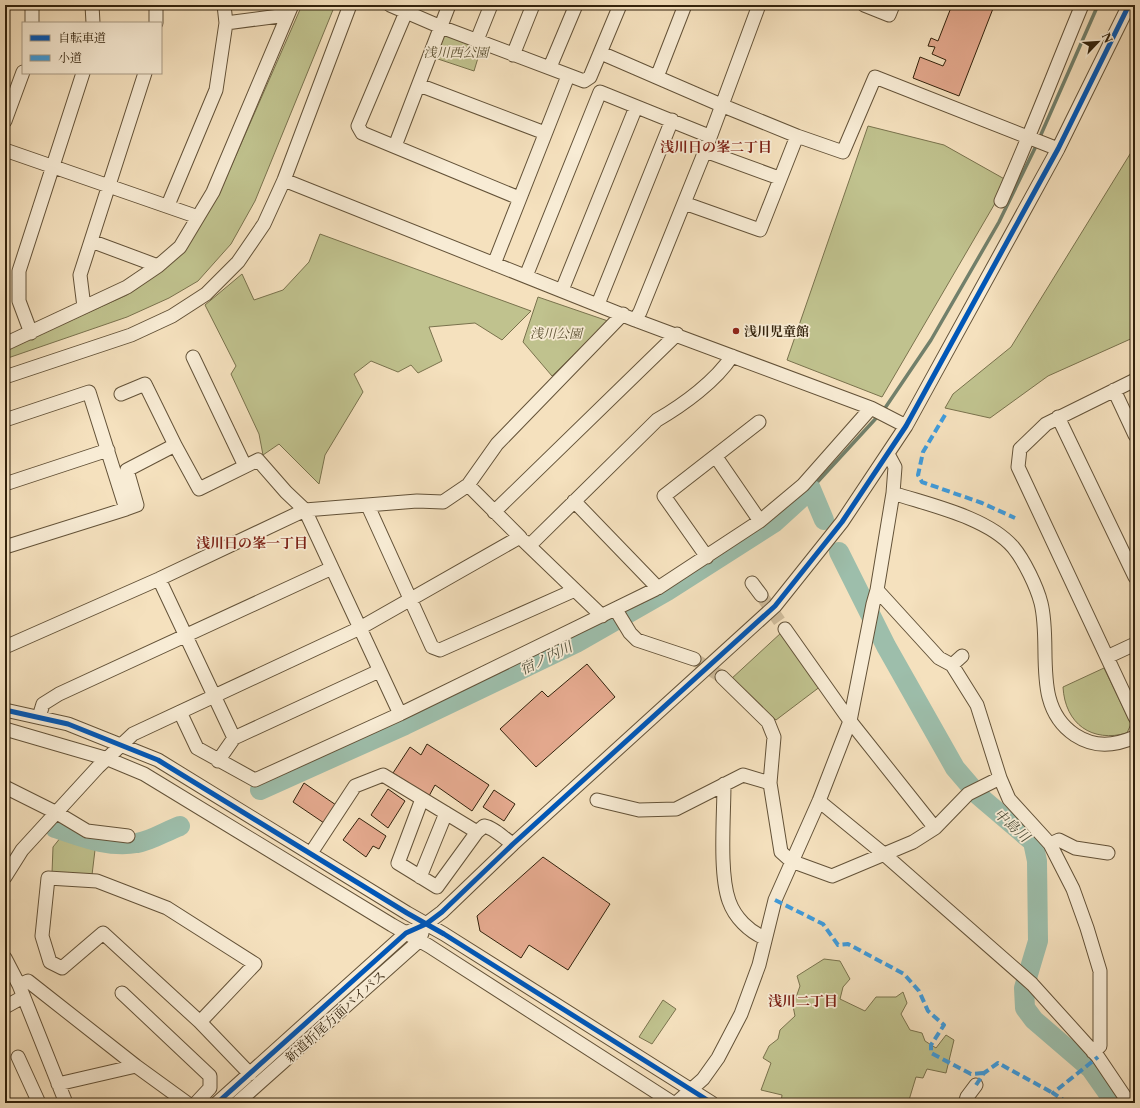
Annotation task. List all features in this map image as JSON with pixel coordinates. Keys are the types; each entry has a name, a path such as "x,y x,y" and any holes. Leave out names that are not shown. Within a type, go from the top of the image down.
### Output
{"street":[{"path":"32,5 32,22"},
{"path":"92,5 93,22"},
{"path":"156,5 156,22"},
{"path":"168,205 216,90 226,22 224,5"},
{"path":"5,376 131,335 172,316 206,294 238,262 264,224 284,180 350,5"},
{"path":"390,5 407,8 441,27 584,81 590,77 620,5"},
{"path":"395,146 449,5"},
{"path":"477,40 491,5"},
{"path":"513,55 533,5"},
{"path":"550,68 576,5"},
{"path":"657,77 685,5"},
{"path":"5,647 159,580 305,510 417,501 443,502 468,485 497,444 629,317 640,312 684,203 759,5"},
{"path":"864,5 889,15 893,5"},
{"path":"1001,201 1036,139 1038,113 1082,5"},
{"path":"217,1103 406,933 426,924 442,912 513,844 775,606 842,522 906,426 1058,149 1128,5"},
{"path":"407,8 358,126 362,133 519,198"},
{"path":"226,22 290,10"},
{"path":"5,344 127,287 158,266 180,246 213,192 290,10"},
{"path":"601,53 721,105 797,136 843,152 875,77 1036,139 1058,149"},
{"path":"5,121 22,74"},
{"path":"31,333 19,301 19,271 83,74"},
{"path":"84,307 80,275 145,74"},
{"path":"494,264 568,76"},
{"path":"418,86 545,133"},
{"path":"526,276 600,92 709,136"},
{"path":"562,290 636,107"},
{"path":"598,304 672,120"},
{"path":"684,203 760,230 779,178 797,136"},
{"path":"5,150 108,187 168,205 198,217"},
{"path":"704,151 779,178"},
{"path":"284,180 629,317 878,411 906,426"},
{"path":"91,241 158,266"},
{"path":"494,512 677,334"},
{"path":"194,356 245,466"},
{"path":"5,877 22,850 98,767 133,734 360,628 410,600 525,542 574,501 657,420 677,409 725,367 732,356"},
{"path":"1135,380 1046,424 1020,449 1018,467 1135,717"},
{"path":"121,394 150,381 175,445 199,489 258,460 286,492 305,510 400,714"},
{"path":"1114,390 1135,435"},
{"path":"5,420 89,392 126,509"},
{"path":"180,712 197,748 218,761 255,780 400,714 602,616 618,612 707,557 760,521 803,485 878,411"},
{"path":"1058,417 1135,577"},
{"path":"707,557 664,496 759,422"},
{"path":"5,547 137,505 127,470 175,445"},
{"path":"5,484 108,450"},
{"path":"5,730 108,759 144,774 418,941 430,946 675,1103 704,1079 718,1058 741,1014 759,965 764,938 775,900 791,861 820,801 850,721 877,590 893,493 895,467 888,454"},
{"path":"716,457 760,521"},
{"path":"468,485 602,616"},
{"path":"893,493 978,521 998,532 1013,547 1025,565 1041,603 1049,704 1056,718 1068,730 1082,740 1100,746 1120,743 1135,738"},
{"path":"574,501 658,588"},
{"path":"368,506 432,648 440,650 576,590"},
{"path":"39,717 43,704 59,694 332,568"},
{"path":"159,580 234,738"},
{"path":"752,583 761,595"},
{"path":"877,590 939,658 952,666 977,705 1000,778 1009,799 1050,844 1073,889 1100,971 1100,1046 1093,1052"},
{"path":"618,612 630,633 637,640 694,659"},
{"path":"785,629 850,721 935,828"},
{"path":"1107,657 1135,644"},
{"path":"952,666 962,656"},
{"path":"218,761 234,738 379,671"},
{"path":"722,677 768,722 774,737 770,783 781,852 791,861 832,876 913,842 935,828 968,794 1000,778"},
{"path":"5,710 68,724 158,760 444,934 712,1103"},
{"path":"311,853 356,786 383,775 476,832"},
{"path":"597,800 639,810 676,809 743,775 770,783"},
{"path":"724,784 724,870 729,901 740,919 752,932 764,938"},
{"path":"5,787 57,813 87,831 128,836"},
{"path":"422,799 398,862 437,887 476,832 484,826 491,828 502,838 513,844"},
{"path":"820,801 885,855 1032,984 1093,1052 1129,1103"},
{"path":"420,877 446,813"},
{"path":"1050,844 1058,840 1075,848 1108,853"},
{"path":"200,1022 255,964 167,908 97,881 48,878 42,936 50,962 62,968 103,933 200,1022 250,1074"},
{"name":"新道折尾方面バイパス","path":"237,1103 418,941 426,924"},
{"path":"5,958 21,991 66,1103"},
{"path":"5,1007 21,991 28,981 136,1066 187,1103"},
{"path":"122,993 210,1076 210,1088 196,1103"},
{"path":"18,1057 39,1103"},
{"path":"58,1084 136,1066"},
{"path":"965,1103 967,1097 976,1085"}],"green space":[{"path":"302,5 335,5 255,201 231,244 198,281 169,298 127,317 5,359 5,350 127,295 153,277 189,242 219,194"},
{"name":"浅川西公園","path":"445,33 481,48 474,71 435,58"},
{"path":"868,126 944,145 1008,181 882,397 787,360"},
{"path":"1135,146 1135,337 1048,376 990,418 945,408 953,394 1011,347"},
{"path":"320,234 531,311 502,340 475,323 429,327 442,361 418,373 411,365 398,372 371,361 354,374 363,392 325,455 319,484 279,444 263,455 259,434 231,374 236,366 205,305 242,274 254,300 283,290 309,262"},
{"name":"浅川公園","path":"538,297 608,321 552,376 523,342"},
{"path":"782,632 821,686 776,720 730,680"},
{"path":"1104,668 1131,724 1127,733 1103,735 1092,733 1083,728 1075,720 1069,711 1065,700 1063,687"},
{"path":"61,837 95,850 92,875 52,873 53,847"},
{"path":"824,959 840,961 850,979 843,987 840,999 865,1011 876,997 896,997 903,992 907,1003 901,1014 910,1030 922,1033 925,1041 936,1048 946,1035 954,1040 946,1073 927,1069 923,1078 916,1077 909,1100 916,1103 781,1103 782,1095 761,1090 771,1063 763,1058 769,1046 778,1039 780,1030 795,1016 793,1006 800,986 797,976"},
{"path":"663,1000 676,1009 652,1044 639,1037"}],"building":[{"path":"952,5 998,5 997,7 994,6 959,96 913,78 920,57 943,66 946,60 932,54 935,47 928,46 931,38 938,41"},
{"path":"587,664 615,697 536,767 500,729 542,691 548,697"},
{"path":"427,744 489,785 472,811 435,785 429,796 393,773 410,747 421,755"},
{"path":"304,783 336,805 324,823 293,802"},
{"path":"388,789 405,801 388,828 371,815"},
{"path":"494,790 515,804 504,821 483,807"},
{"path":"359,818 386,836 379,849 373,846 366,857 343,840"},
{"path":"543,857 610,904 568,970 529,945 521,958 480,931 477,916"}],"waterway":[{"path":"1039,139 1098,5"},
{"path":"883,411 931,340 999,222 1037,144"},
{"path":"811,489 879,415"},
{"name":"宿ノ内川","path":"260,790 405,725 576,643 667,591 775,522 811,489 824,520"},
{"name":"中島川","path":"839,552 886,646 955,768 979,796 1033,842 1037,861 1038,941 1024,988 1025,1008 1034,1020 1091,1069 1115,1103"},
{"name":"宿ノ内川","path":"55,828 95,841 126,844 148,840 180,826"}],"tunnel":[{"path":"761,595 785,629"},
{"path":"694,659 722,677"}],"marked path":[{"path":"945,415 923,452 918,475 922,482 982,503 1015,518"},
{"path":"775,900 823,924 838,945 848,944 904,974 919,991 928,1011 944,1025 931,1045 931,1053 971,1074 984,1073"},
{"path":"1068,1103 1053,1093 1098,1057"},
{"path":"976,1085 984,1073 998,1063 1053,1093"}],"cycle path":[{"path":"217,1103 406,933 426,924 442,912 513,844 775,606 842,522 906,426 1058,149 1129,5"},
{"path":"5,710 68,724 158,760 407,913 444,934 712,1103"}],"place":[{"name":"浅川児童館","path":"736,331"}],"district":[{"name":"浅川日の峯二丁目","path":"716,147"},
{"name":"浅川日の峯一丁目","path":"252,543"},
{"name":"浅川二丁目","path":"803,1001"}]}
